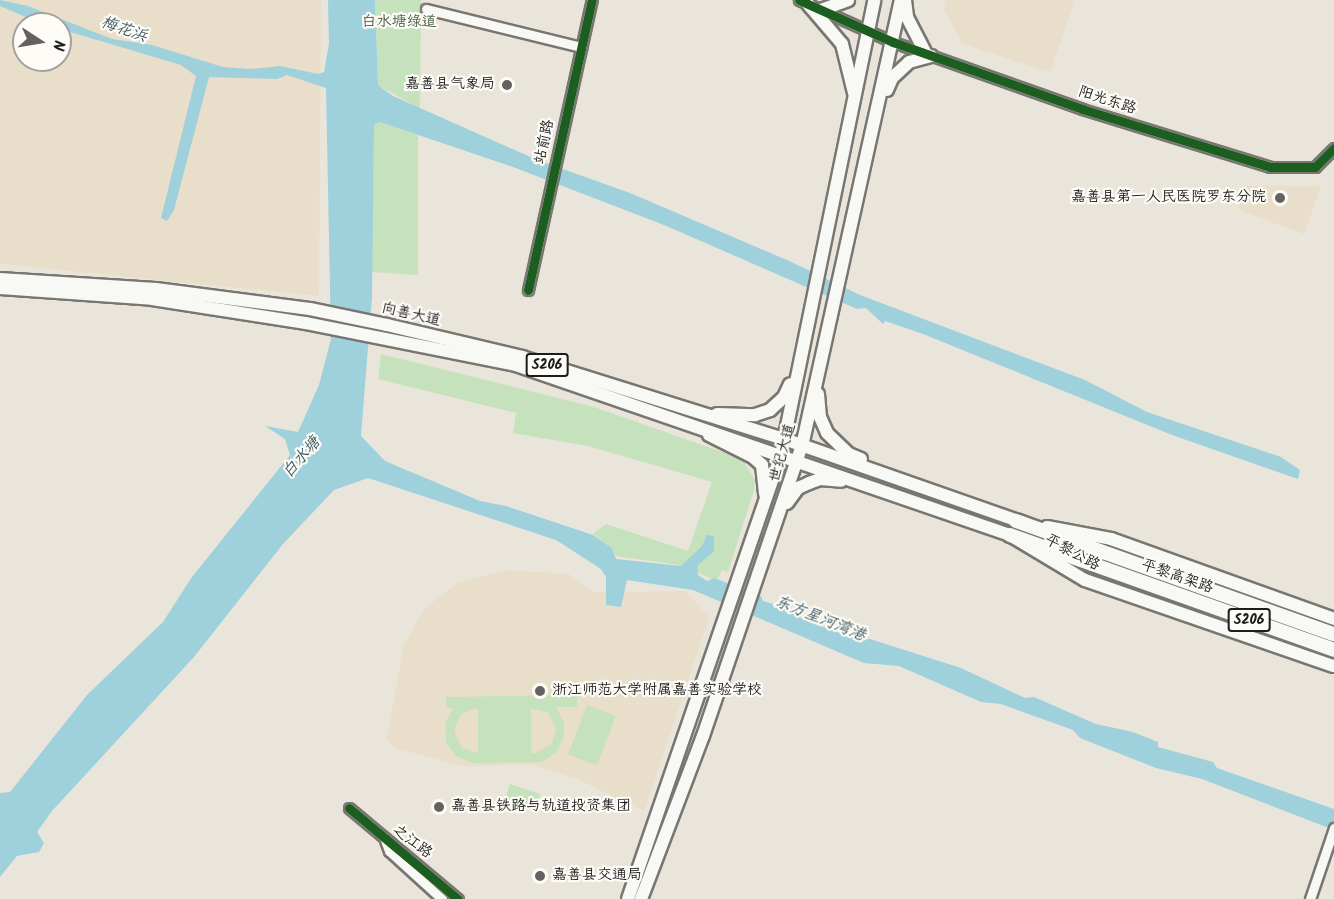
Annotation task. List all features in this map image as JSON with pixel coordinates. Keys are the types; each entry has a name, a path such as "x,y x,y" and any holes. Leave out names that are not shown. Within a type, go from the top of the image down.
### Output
{"highway":[{"name":"平黎高架路","path":"1016,521 1334,634"},
{"name":"平黎高架路","path":"1010,535 1334,650"}],"main road":[{"path":"821,10 848,0"},
{"name":"世纪大道","path":"628,899 740,583 781,455 874,0"},
{"path":"871,145 892,78 909,62 928,55 907,17 903,0"},
{"name":"世纪大道","path":"641,899 744,621 798,461 903,0"},
{"path":"804,2 842,44 855,96"},
{"name":"向善大道","path":"0,279 156,289 309,309 387,325 522,357 802,446"},
{"name":"向善大道","path":"0,288 152,299 306,323 516,365 798,461"},
{"path":"705,414 755,415 770,410 784,397 799,366"},
{"path":"819,371 818,403 827,433 849,454 883,468 899,480"},
{"path":"698,427 721,444 753,457 762,465 764,506"},
{"name":"平黎公路","path":"802,446 1016,521 1111,539 1334,619"},
{"name":"平黎公路","path":"798,461 1010,535 1085,580 1334,666"},
{"path":"780,514 790,497 809,483 820,479 856,481"}],"street":[{"name":"站前路","path":"528,290 592,0"},
{"name":"阳光东路","path":"804,2 893,42 928,55 1082,109 1270,167 1315,167 1334,148"},
{"path":"426,9 581,47"},
{"name":"之江路","path":"349,808 385,840 395,844 458,899"},
{"path":"1310,899 1334,828"},
{"name":"之江路","path":"385,840 389,851 442,899"}],"shaded area":[{"path":"0,0 321,0 319,296 0,264"},
{"path":"946,0 1075,0 1050,72 963,44 944,9"},
{"name":"嘉善县第一人民医院罗东分院","path":"1247,186 1321,186 1304,234 1238,210"},
{"name":"浙江师范大学附属嘉善实验学校","path":"506,570 569,574 592,592 686,591 709,618 644,811 577,779 532,765 463,766 394,748 387,738 404,644 424,609 457,583"}],"green space":[{"name":"白水塘绿道","path":"375,0 421,0 420,109 378,85"},
{"path":"380,122 418,135 418,275 371,272 374,125"},
{"path":"381,354 594,407 742,459 755,480 754,490 728,572 722,570 717,581 679,565 616,556 611,547 593,534 606,524 688,551 712,482 588,446 513,433 516,413 378,379"},
{"path":"577,695 577,707 556,707 564,723 564,736 557,752 542,762 472,763 456,756 446,742 445,724 453,708 446,708 446,697","holes":["531,708 548,713 556,728 552,744 536,753 531,753","478,709 478,753 462,748 454,731 461,714"]},
{"path":"587,705 616,716 597,766 568,754"},
{"path":"510,784 540,794 535,811 504,801"}],"water":[{"path":"0,0 43,12 14,12 0,6"},
{"name":"白水塘","path":"328,0 375,0 378,85 393,96 535,159 630,193 787,260 860,295 1085,380 1147,412 1281,457 1300,470 1298,479 1172,435 923,334 885,321 883,324 866,308 857,309 664,225 513,167 380,122 374,125 372,297 361,436 385,461 480,501 506,506 593,535 612,548 616,559 681,566 702,546 707,535 714,536 714,551 697,566 698,575 707,581 714,578 761,596 763,601 788,608 804,620 856,639 870,639 961,668 1025,698 1034,697 1096,724 1133,732 1158,742 1158,747 1213,762 1217,768 1334,809 1334,830 1202,779 1156,768 1080,738 1073,730 1001,704 981,702 899,666 864,663 693,590 627,580 621,607 606,605 606,577 601,569 556,540 368,478 334,490 283,544 194,657 52,811 37,832 44,843 39,852 17,856 0,877 0,793 10,792 87,695 163,622 192,577 290,455 285,439 265,426 298,432 319,385 331,339 326,88 287,75 277,79 209,77 174,210 167,221 161,218 196,76 181,65 72,33 72,23 112,39 152,45 223,67 251,69 280,66 318,74 324,72 329,43"}],"cycle path":[{"path":"528,290 592,0"},
{"path":"799,0 893,42 1082,109 1270,167 1315,167 1334,148"},
{"path":"349,808 458,899"}],"place":[{"name":"嘉善县气象局","path":"507,85"},
{"name":"嘉善县第一人民医院罗东分院","path":"1280,198"},
{"name":"浙江师范大学附属嘉善实验学校","path":"540,691"},
{"name":"嘉善县铁路与轨道投资集团","path":"439,807"},
{"name":"嘉善县交通局","path":"540,876"}],"water label":[{"name":"梅花浜","path":"124,30"},
{"name":"东方星河湾港","path":"820,619"}]}
